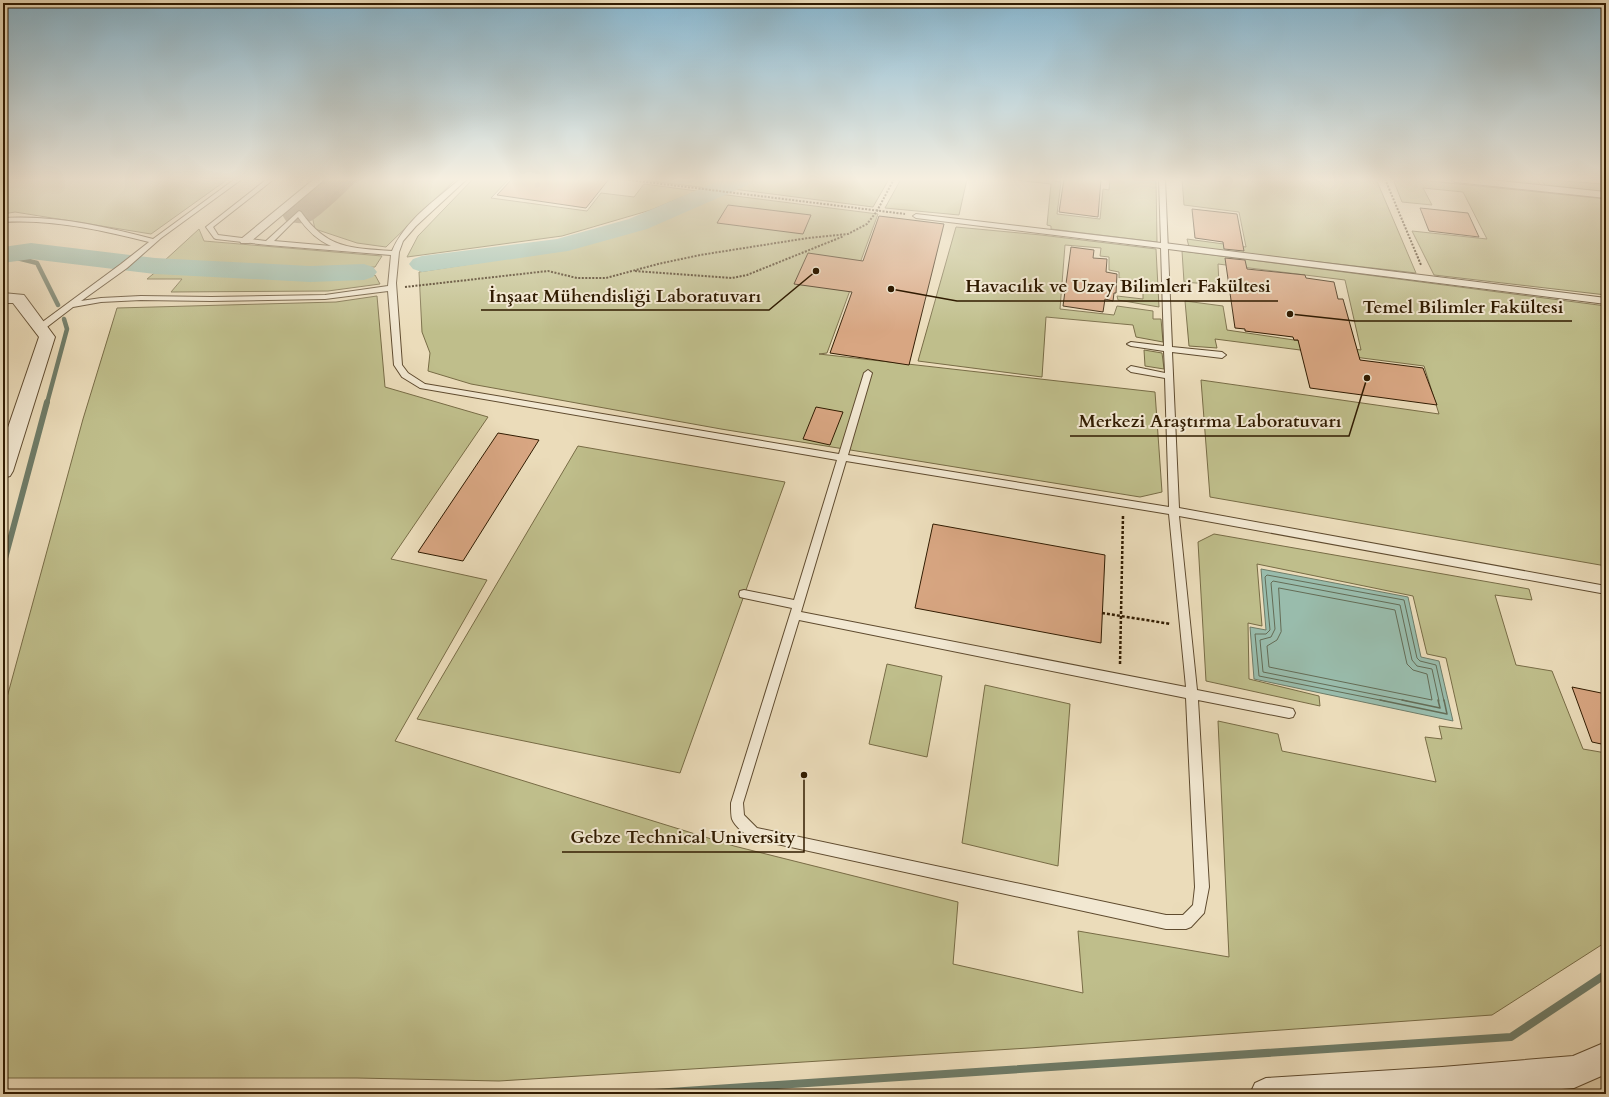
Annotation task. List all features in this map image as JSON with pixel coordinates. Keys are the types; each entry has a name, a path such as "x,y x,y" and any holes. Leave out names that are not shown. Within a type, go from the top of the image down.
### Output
{"street":[{"path":"245,241 258,230"},
{"path":"1164,246 1606,301"},
{"path":"3,298 18,298 47,337 3,471"},
{"path":"1266,1094 1442,1083 1516,1083 1574,1072 1606,1058"}],"lane":[{"path":"109,230 154,241"},
{"path":"40,328 143,252 154,241 169,230"},
{"path":"211,230 216,237 245,241 395,252"},
{"path":"268,243 281,230"},
{"path":"311,230 314,234 343,249"},
{"path":"409,230 400,242 395,252 392,288 398,365 405,376 423,386 843,458 1174,512 1606,590"},
{"path":"1059,230 1164,246"},
{"path":"868,373 737,803 738,818 754,833 1166,922 1186,922 1199,908 1202,887 1192,695 1174,512 1164,230"},
{"path":"68,306 101,300 141,298 211,299 325,297 392,288"},
{"path":"1131,344 1222,355"},
{"path":"1131,369 1169,376"},
{"path":"744,594 797,610 1120,680 1289,713"}],"path":[{"path":"634,271 732,278 747,275 855,230"},
{"path":"1407,230 1427,279"},
{"path":"392,288 548,271 577,278 606,278 700,255 808,238 848,234"},
{"path":"1120,680 1123,504"},
{"path":"1102,613 1185,627"}],"shaded area":[{"path":"127,230 156,230 151,234"},
{"path":"198,230 199,230 204,241 382,256 375,267 315,270 163,262"},
{"path":"319,230 403,230 386,247 357,243"},
{"path":"424,230 582,230 562,236 407,257 418,236"},
{"path":"627,230 872,230 827,353 819,354 1155,392 1162,492 1140,497 721,429 471,384 428,371 430,353 422,332 419,272 565,249"},
{"path":"955,230 990,230 1156,249 1159,307 1118,300 1117,296 1143,299 1143,282 1119,278 1119,272 1109,270 1109,257 1100,256 1101,248 1065,245 1060,309 1114,315 1117,306 1153,311 1153,319 1161,319 1163,342 1136,337 1133,325 1046,317 1042,377 918,361"},
{"path":"1061,230 1157,230 1157,242"},
{"path":"1243,230 1398,230 1416,273 1189,247 1187,239 1246,247"},
{"path":"1483,230 1606,230 1606,295 1434,275 1412,231 1487,239"},
{"path":"1182,251 1606,306 1606,566 1210,497 1201,380 1439,414 1424,366 1215,339 1217,348 1189,346 1185,301 1223,306 1227,330 1361,350 1345,280 1218,264 1219,285 1184,282"},
{"path":"158,270 338,278 375,275 380,284 328,291 171,292 182,279 147,279"},
{"path":"377,296 385,387 488,417 391,559 487,580 395,741 734,846 958,902 953,964 1083,993 1078,931 1229,957 1218,721 1278,734 1282,751 1436,782 1425,737 1442,739 1439,726 1462,729 1446,658 1427,654 1413,596 1257,564 1262,626 1248,623 1249,679 1319,696 1320,706 1206,681 1198,542 1214,534 1529,589 1532,600 1495,595 1516,665 1552,671 1583,749 1606,753 1606,942 1492,1015 1029,1048 499,1081 357,1078 5,1078 3,1075 3,712 83,419 117,308 336,302"},
{"path":"1144,350 1162,353 1164,369 1145,366"},
{"path":"578,446 785,482 680,773 417,719"},
{"path":"887,664 942,676 927,757 869,744"},
{"path":"985,685 1070,704 1058,866 962,843"}],"water":[{"path":"1261,569 1408,597 1421,657 1439,661 1453,721 1254,679 1250,627 1266,630"}],"building":[{"path":"773,230 805,230 803,234"},
{"path":"874,230 942,230 909,365 830,353 852,292 794,284 808,253 863,261"},
{"path":"1194,230 1240,230 1244,251 1224,249 1223,242 1195,238"},
{"path":"1476,230 1479,237 1429,231"},
{"path":"1071,247 1094,250 1093,258 1107,259 1106,272 1117,274 1116,293 1114,293 1113,301 1105,299 1103,312 1063,306"},
{"path":"1225,258 1245,260 1247,269 1305,275 1306,278 1334,282 1338,299 1343,299 1360,360 1423,368 1437,405 1310,388 1298,340 1294,340 1293,337 1245,331 1245,329 1235,328"},
{"path":"816,407 843,412 830,445 803,439"},
{"path":"498,433 539,440 463,561 418,552"},
{"path":"933,524 1105,555 1101,643 915,608"},
{"path":"1572,687 1606,694 1606,745 1592,742"}],"waterway":[{"path":"422,264 559,246 616,230"},
{"path":"3,255 31,251 155,266 310,274 364,272"},
{"path":"5,255 37,263 58,305"},
{"path":"47,403 67,329 64,319"},
{"path":"3,566 47,402"},
{"path":"639,1094 1511,1037 1606,974"}],"place":[{"name":"İnşaat Mühendisliği Laboratuvarı","path":"816,271"},
{"name":"Havacılık ve Uzay Bilimleri Fakültesi","path":"891,289"},
{"name":"Temel Bilimler Fakültesi","path":"1290,314"},
{"name":"Merkezi Araştırma Laboratuvarı","path":"1367,378"},
{"name":"Gebze Technical University","path":"804,775"}]}
